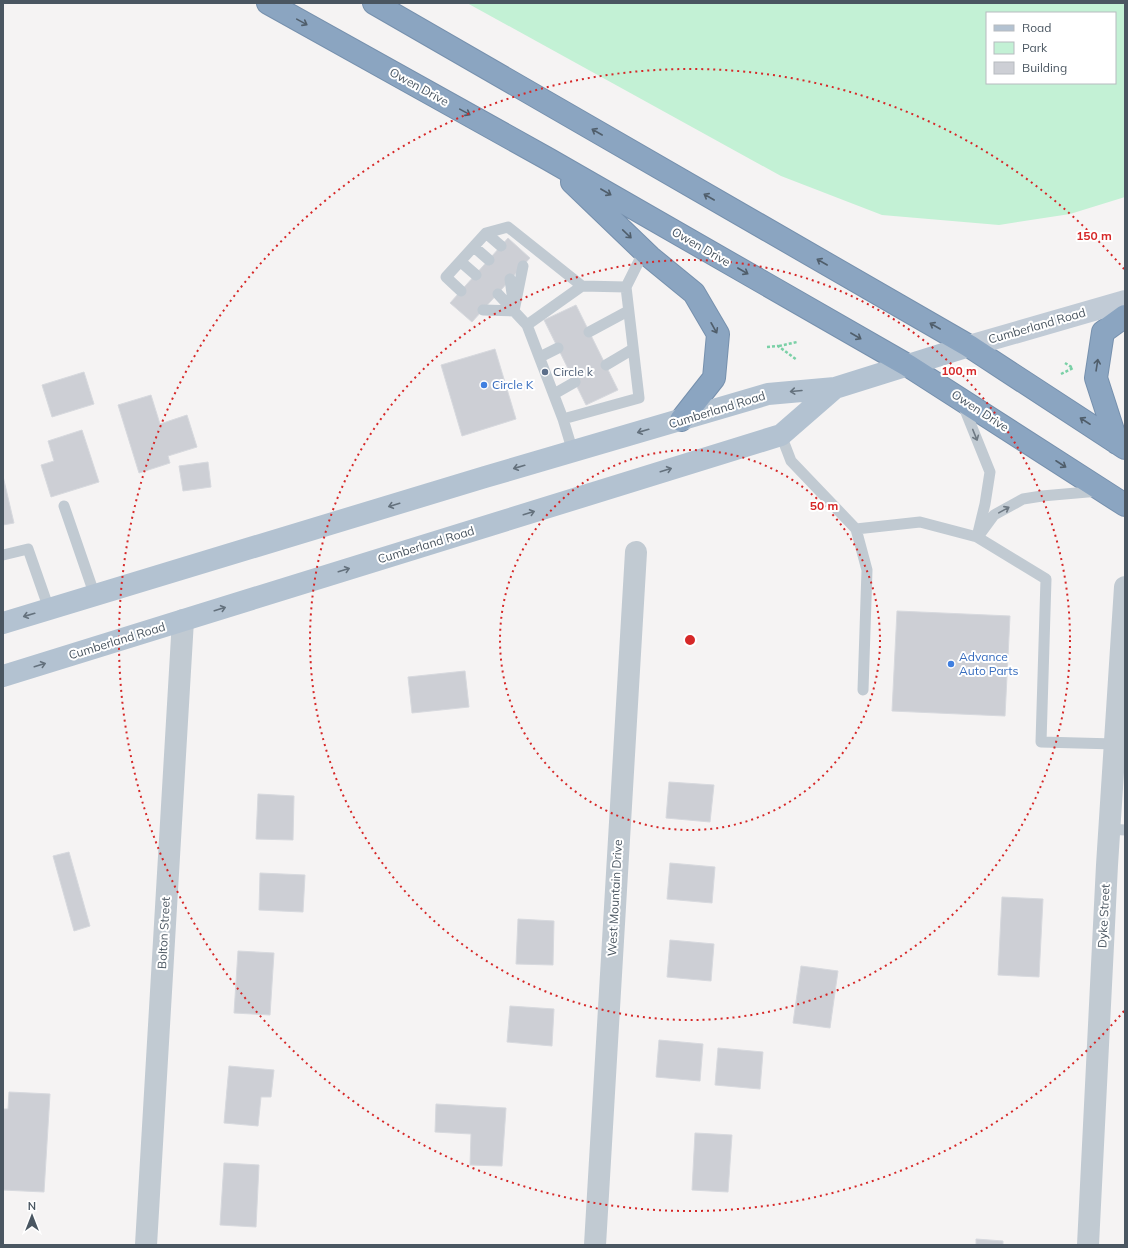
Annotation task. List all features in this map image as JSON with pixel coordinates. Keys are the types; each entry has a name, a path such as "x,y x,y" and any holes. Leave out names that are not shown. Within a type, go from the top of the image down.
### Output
{"highway":[{"name":"Owen Drive","path":"268,3 548,159 907,366 961,399 1125,505"},
{"path":"374,3 969,346 1121,445"},
{"path":"548,159 644,251 694,293 718,334 714,378 680,420"},
{"path":"1121,445 1096,378 1103,332 1125,316"}],"main road":[{"name":"Cumberland Road","path":"3,623 768,394 835,388 969,346 1125,301"},
{"name":"Cumberland Road","path":"3,676 781,435 835,388"}],"street":[{"name":"West Mountain Drive","path":"594,1245 636,552"},
{"name":"Dyke Street","path":"1088,1245 1117,830 1115,744 1121,711 1125,588"},
{"name":"Bolton Street","path":"146,1245 183,620"}],"lane":[{"path":"461,291 446,277 486,233 508,227 582,286"},
{"path":"486,233 501,246"},
{"path":"474,247 488,260"},
{"path":"563,419 638,398 626,287 644,251"},
{"path":"461,262 476,275"},
{"path":"514,312 523,266"},
{"path":"510,279 514,312"},
{"path":"527,325 582,286 626,287"},
{"path":"498,294 527,325 554,394 573,452"},
{"path":"483,310 514,312"},
{"path":"589,332 628,311"},
{"path":"540,358 558,348"},
{"path":"606,365 633,349"},
{"path":"554,394 575,382"},
{"path":"961,399 990,472 985,504 977,537"},
{"path":"781,435 791,461 856,529 867,570 862,690"},
{"path":"977,537 994,515 1023,499 1101,490"},
{"path":"64,506 95,596"},
{"path":"856,529 920,522 977,537 1046,579 1041,742 1115,744"},
{"path":"3,555 28,549 49,610"}],"path":[{"path":"767,347 797,342"},
{"path":"778,346 797,360"},
{"path":"1061,374 1073,368 1065,362"}],"green space":[{"path":"467,3 1125,3 1125,197 1070,214 999,225 882,215 781,176"}],"building":[{"path":"508,238 530,258 472,322 450,303"},
{"path":"576,305 618,390 586,405 544,320"},
{"path":"495,349 516,419 462,436 441,365"},
{"path":"84,372 94,404 52,417 42,385"},
{"path":"151,395 160,424 187,415 197,447 168,456 170,463 139,473 118,405"},
{"path":"82,430 99,482 51,497 41,465 54,461 48,441"},
{"path":"208,462 211,487 183,491 179,466"},
{"path":"3,476 14,523 3,525"},
{"name":"Advance Auto Parts","path":"897,611 1010,616 1005,716 892,711"},
{"path":"465,671 469,707 412,713 408,677"},
{"path":"669,782 714,785 710,822 666,818"},
{"path":"258,794 294,796 293,840 256,839"},
{"path":"69,852 90,926 74,931 53,856"},
{"path":"670,863 715,867 712,903 667,899"},
{"path":"260,873 305,875 303,912 259,910"},
{"path":"1002,897 1043,899 1039,977 998,975"},
{"path":"518,919 554,921 553,965 516,964"},
{"path":"670,940 714,944 711,981 667,977"},
{"path":"238,951 274,953 270,1015 234,1013"},
{"path":"801,966 838,971 830,1028 793,1023"},
{"path":"510,1006 554,1009 552,1046 507,1042"},
{"path":"659,1040 703,1044 700,1081 656,1077"},
{"path":"718,1048 763,1052 760,1089 715,1085"},
{"path":"229,1066 274,1070 271,1097 261,1097 258,1126 224,1123"},
{"path":"9,1092 50,1094 44,1192 3,1190 3,1109 8,1109"},
{"path":"436,1104 506,1108 502,1166 470,1165 471,1134 435,1132"},
{"path":"695,1133 732,1135 728,1192 692,1190"},
{"path":"224,1163 259,1165 256,1227 220,1225"},
{"path":"976,1239 1003,1241 1003,1245 976,1245"}],"place":[{"name":"Circle k","path":"545,372"},
{"name":"Circle K","path":"484,385"},
{"name":"Advance Auto Parts","path":"951,664"}]}
